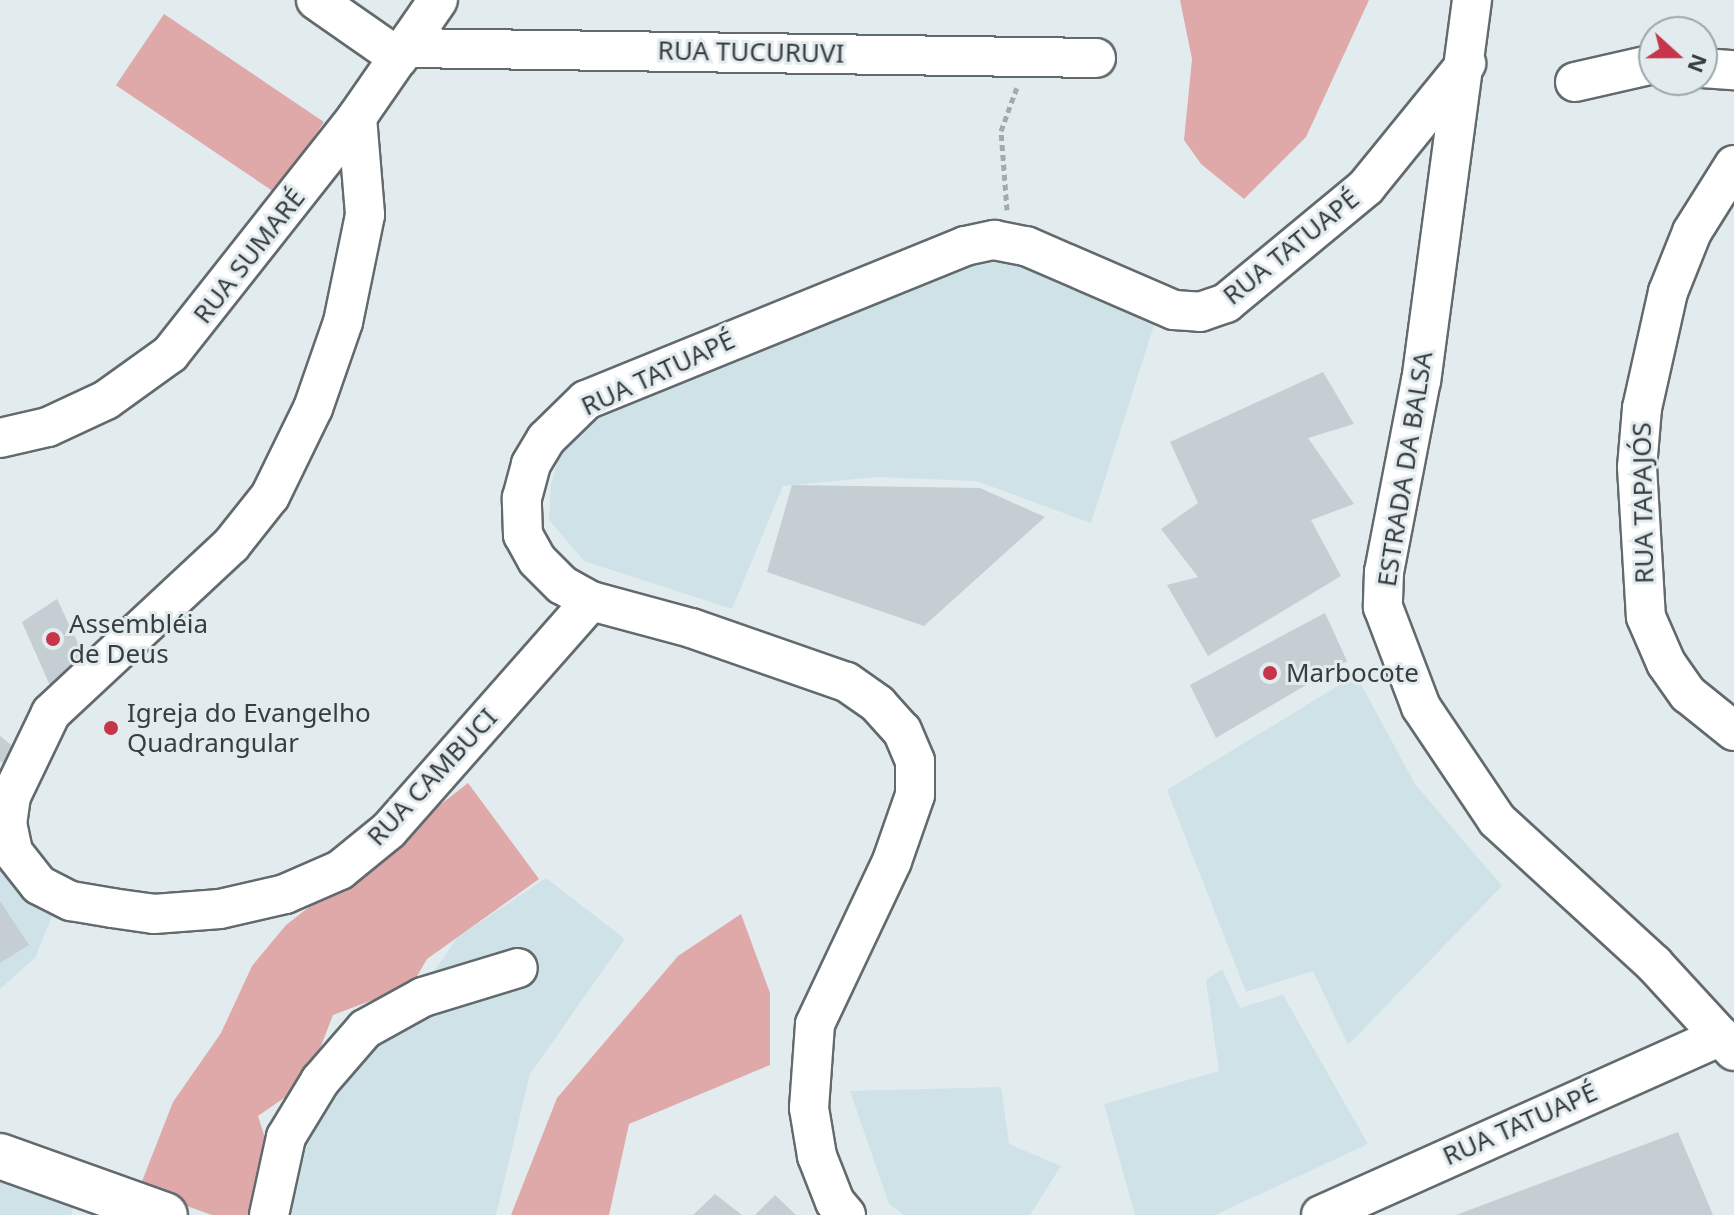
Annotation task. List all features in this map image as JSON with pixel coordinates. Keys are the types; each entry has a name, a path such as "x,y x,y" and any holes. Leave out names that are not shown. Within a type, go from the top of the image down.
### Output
{"main road":[{"path":"0,1156 165,1215"}],"street":[{"path":"316,0 403,53"},
{"name":"RUA SUMARÉ","path":"0,438 48,427 146,377 194,325 357,117 438,0"},
{"name":"ESTRADA DA BALSA","path":"1472,0 1466,64 1421,380 1384,572 1383,607 1421,707 1497,820 1654,964 1728,1043"},
{"name":"RUA TUCURUVI","path":"403,53 1096,58"},
{"name":"RUA TATUAPÉ","path":"846,1215 835,1202 817,1156 809,1108 815,1024 892,861 915,795 915,761 902,731 878,704 846,682 691,628 591,601 562,585 537,560 523,535 522,498 546,439 586,400 918,262 965,246 1006,243 1026,246 1174,310 1200,312 1226,303 1366,187 1466,64"},
{"path":"1575,82 1638,68"},
{"name":"RUA CAMBUCI","path":"357,117 365,168 363,229 343,322 313,408 270,496 231,545 51,713 25,757 11,796 7,823 13,852 39,885 71,901 112,908 154,914 194,911 285,894 340,870 389,830 591,601"},
{"name":"RUA TAPAJÓS","path":"1734,165 1692,232 1668,292 1642,408 1637,467 1646,617 1666,663 1688,694 1734,731"},
{"path":"269,1215 286,1137 320,1081 365,1029 423,997 518,968"},
{"name":"RUA TATUAPÉ","path":"1321,1215 1728,1043"}],"path":[{"path":"1006,243 1001,131 1017,88 1019,56"}],"shaded area":[{"path":"1180,0 1369,0 1306,137 1244,199 1201,164 1184,140 1192,59"},
{"path":"164,14 324,122 276,193 116,85"},
{"path":"1014,260 1156,319 1091,523 976,481 877,477 783,486 732,609 584,561 549,520 551,485 567,427 696,360 946,275 972,261"},
{"path":"1356,675 1415,784 1502,886 1348,1045 1313,971 1246,992 1167,790"},
{"path":"468,783 539,879 427,959 412,985 333,1015 307,1082 258,1116 267,1144 256,1187 262,1215 212,1215 139,1189 173,1102 221,1033 252,966 286,925"},
{"path":"0,846 18,881 52,916 35,958 0,989"},
{"path":"546,878 625,939 530,1074 496,1215 286,1215 298,1100 432,974 458,937"},
{"path":"741,914 770,993 770,1065 629,1124 609,1215 511,1215 557,1098 678,956"},
{"path":"1222,969 1240,1008 1283,995 1368,1144 1215,1215 1135,1215 1104,1104 1219,1071 1206,980"},
{"path":"1001,1087 1009,1144 1061,1166 1030,1215 904,1215 889,1204 850,1091"},
{"path":"0,1179 74,1206 71,1215 0,1215"}],"building":[{"path":"1323,372 1354,424 1308,438 1354,504 1311,520 1341,576 1208,656 1167,585 1198,577 1161,529 1198,503 1170,442"},
{"path":"792,485 980,488 1045,517 924,626 767,572"},
{"name":"Assembléia de Deus","path":"57,599 84,656 51,688 22,622"},
{"name":"Marbocote","path":"1325,613 1347,661 1216,738 1190,685"},
{"path":"0,736 15,748 3,763 0,761"},
{"path":"0,901 29,945 0,963"},
{"path":"1678,1132 1713,1215 1456,1215"},
{"path":"715,1194 742,1215 693,1215"},
{"path":"775,1195 796,1215 755,1215"}],"place":[{"name":"Assembléia de Deus","path":"53,639"},
{"name":"Marbocote","path":"1270,673"},
{"name":"Igreja do Evangelho Quadrangular","path":"111,728"}]}
